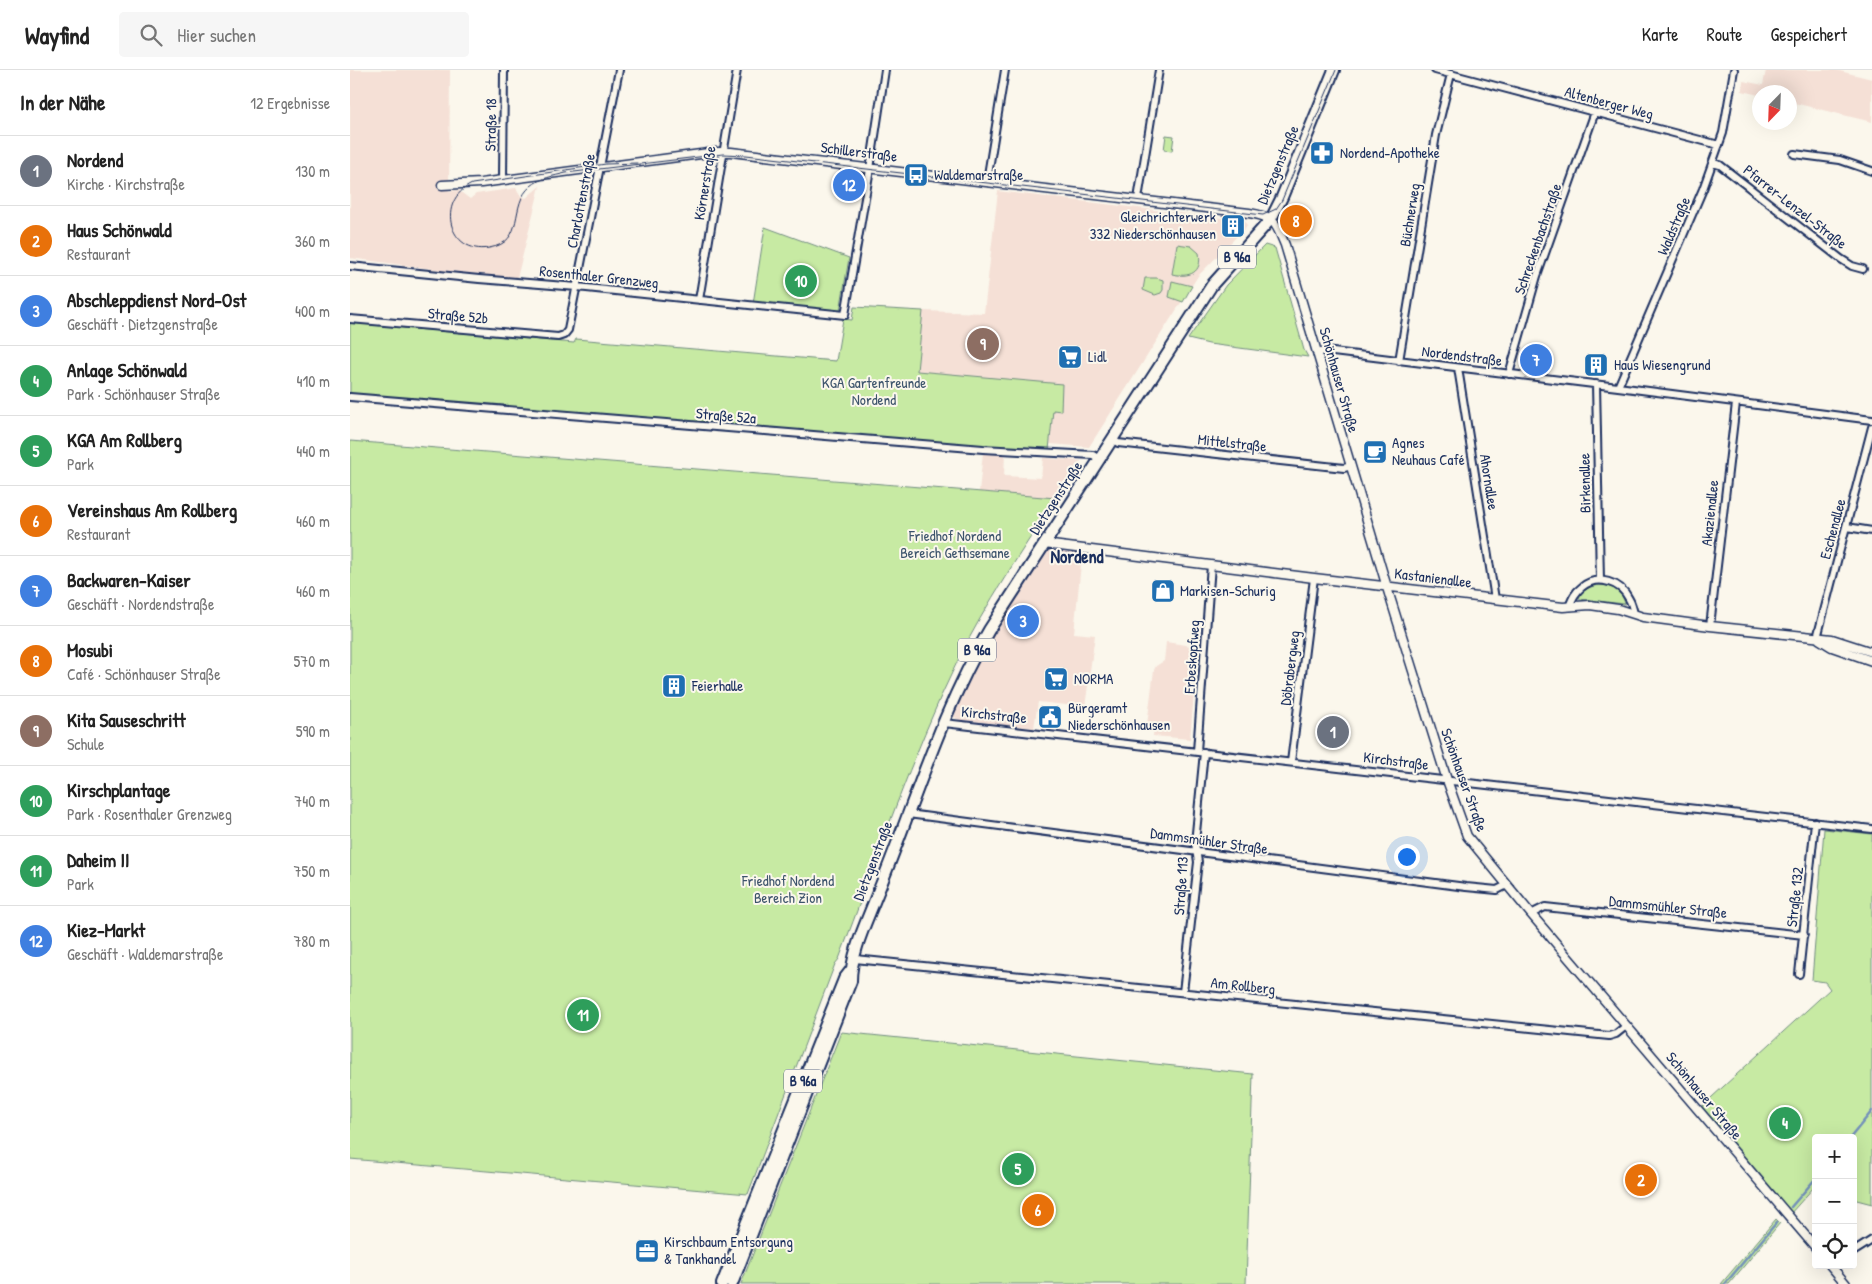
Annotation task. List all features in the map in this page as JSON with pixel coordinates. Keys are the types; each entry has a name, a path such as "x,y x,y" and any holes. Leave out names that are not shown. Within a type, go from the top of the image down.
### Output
{"main road":[{"name":"Dietzgenstraße","path":"722,1284 762,1195 851,981 851,970 864,927 944,723 982,640 1212,285 1271,219 1282,197 1334,70"},
{"name":"Dietzgenstraße","path":"732,1284 762,1195"}],"street":[{"name":"Straße 18","path":"503,180 504,70"},
{"name":"Charlottenstraße","path":"564,335 568,330 577,287 619,70"},
{"name":"Körnerstraße","path":"699,300 737,70"},
{"path":"871,167 870,160 885,70"},
{"path":"987,181 1006,70"},
{"path":"1138,200 1159,70"},
{"name":"Altenberger Weg","path":"1435,70 1719,145"},
{"name":"Waldstraße","path":"1618,387 1700,198 1713,163 1726,120 1734,70"},
{"name":"Büchnerweg","path":"1399,361 1436,135 1451,74"},
{"name":"Schreckenbachstraße","path":"1509,374 1537,276 1595,112"},
{"name":"Schillerstraße","path":"442,185 503,180 723,151 1265,215 1271,219"},
{"path":"1794,154 1840,160 1872,171"},
{"name":"Pfarrer-Lenzel-Straße","path":"1713,163 1720,165 1842,259 1852,266 1863,269"},
{"name":"Rosenthaler Grenzweg","path":"350,266 845,315 871,167"},
{"name":"Schönhauser Straße","path":"1271,219 1279,230 1285,244 1386,586 1447,780 1467,836 1531,914 1812,1243"},
{"name":"Straße 52b","path":"350,319 558,337 564,335"},
{"name":"Nordendstraße","path":"1317,353 1324,351 1872,420"},
{"name":"Ahornallee","path":"1458,368 1495,599"},
{"name":"Birkenallee","path":"1596,384 1600,580"},
{"name":"Straße 52a","path":"350,396 983,449 1093,455 1099,459"},
{"name":"Akazienallee","path":"1710,626 1736,403"},
{"name":"Eschenallee","path":"1817,638 1872,427"},
{"name":"Mittelstraße","path":"1112,439 1118,444 1344,468 1350,466"},
{"path":"1847,527 1872,531"},
{"name":"Kastanienallee","path":"1044,544 1495,599 1569,606 1590,605 1710,626 1842,641 1872,652"},
{"name":"Erbeskopfweg","path":"1201,751 1211,565"},
{"name":"Döbrabergweg","path":"1291,762 1314,578"},
{"path":"1569,606 1572,597 1579,588 1590,582 1600,580 1615,584 1624,591 1629,598 1634,614"},
{"name":"Kastanienallee","path":"1817,638 1832,647 1872,661"},
{"name":"Kirchstraße","path":"944,723 1872,829"},
{"name":"Straße 113","path":"1183,992 1197,871 1196,843 1201,751"},
{"name":"Dammsmühler Straße","path":"908,814 1466,887 1497,890 1506,884"},
{"name":"Straße 132","path":"1799,974 1815,822"},
{"name":"Dammsmühler Straße","path":"1531,914 1545,907 1804,935"},
{"name":"Am Rollberg","path":"855,959 1609,1036 1616,1034 1626,1026"},
{"path":"1857,1249 1872,1240"},
{"path":"1834,1269 1846,1284"}],"shaded area":[{"path":"350,70 450,70 449,191 458,190 470,199 476,194 516,188 521,196 526,198 540,186 517,278 350,258"},
{"path":"1766,70 1836,70 1872,79 1872,122 1797,104 1797,85 1763,85"},
{"path":"1743,81 1763,85 1752,85 1752,93 1742,91"},
{"path":"998,191 1245,221 1247,226 1198,276 1089,447 1050,444 1053,410 1060,411 917,371 923,311 984,313"},
{"path":"983,452 1005,454 1004,476 1041,478 1043,458 1081,461 1056,498 979,492"},
{"path":"1047,550 1082,554 1074,633 1095,635 1085,707 1038,702 1034,728 959,720 954,717 954,713 985,648"},
{"path":"1166,642 1198,647 1190,739 1153,736 1154,726 1147,725 1154,670 1156,666 1164,661"}],"green space":[{"path":"1166,135 1174,136 1172,151 1164,150"},
{"path":"765,227 849,258 840,311 753,304"},
{"path":"1177,244 1191,246 1199,253 1199,265 1193,273 1184,275 1172,274"},
{"path":"1265,245 1275,248 1304,350 1308,357 1209,344 1188,339 1226,285"},
{"path":"1145,278 1163,280 1163,290 1161,293 1155,295 1143,290"},
{"path":"1172,281 1192,286 1183,302 1169,297"},
{"name":"KGA Gartenfreunde Nordend","path":"854,307 923,311 917,371 1062,384 1061,411 1053,410 1049,450 350,397 350,323 574,343 576,339 836,361 843,319 852,320"},
{"path":"350,441 1056,498 980,618 941,696 895,808 748,1194 350,1159"},
{"path":"1601,585 1617,590 1625,604 1579,599 1587,589"},
{"path":"1824,829 1872,834 1872,1204 1857,1200 1857,1134 1812,1134 1812,1189 1790,1214 1700,1108 1830,989 1825,982 1812,980"},
{"path":"841,1032 1253,1074 1246,1284 741,1284"},
{"path":"1776,1219 1780,1223 1729,1284 1721,1284"}],"waterway":[{"path":"1853,1134 1872,1111"},
{"path":"1791,1207 1815,1179"},
{"path":"1725,1284 1777,1222"}],"tram line":[{"path":"637,163 606,164 472,184 460,192 453,202 452,225 456,235 464,243 475,248 489,248 501,244 508,238 516,222 520,202 524,194 531,186 543,179 566,173 723,154 746,155 1263,215 1276,209 1282,200 1336,70"}],"place":[{"name":"Nordend-Apotheke","path":"1322,153"},
{"name":"Waldemarstraße","path":"916,175"},
{"name":"Kiez-Markt","path":"849,185"},
{"name":"Mosubi","path":"1296,221"},
{"name":"Gleichrichterwerk 332 Niederschönhausen","path":"1233,226"},
{"name":"Kirschplantage","path":"801,281"},
{"name":"Kita Sauseschritt","path":"983,344"},
{"name":"Lidl","path":"1070,357"},
{"name":"Backwaren-Kaiser","path":"1536,360"},
{"name":"Haus Wiesengrund","path":"1596,365"},
{"name":"Agnes Neuhaus Café","path":"1375,452"},
{"name":"Markisen-Schurig","path":"1163,591"},
{"name":"Abschleppdienst Nord-Ost","path":"1023,621"},
{"name":"NORMA","path":"1056,679"},
{"name":"Feierhalle","path":"674,686"},
{"name":"Bürgeramt Niederschönhausen","path":"1050,717"},
{"name":"Nordend","path":"1333,732"},
{"name":"Daheim II","path":"583,1015"},
{"name":"Anlage Schönwald","path":"1785,1123"},
{"name":"KGA Am Rollberg","path":"1018,1169"},
{"name":"Haus Schönwald","path":"1641,1180"},
{"name":"Vereinshaus Am Rollberg","path":"1038,1210"},
{"name":"Kirschbaum Entsorgung & Tankhandel","path":"647,1251"}],"district":[{"name":"Nordend","path":"1077,557"}],"park label":[{"name":"Friedhof Nordend Bereich Gethsemane","path":"955,544"},
{"name":"Friedhof Nordend Bereich Zion","path":"788,890"}]}
